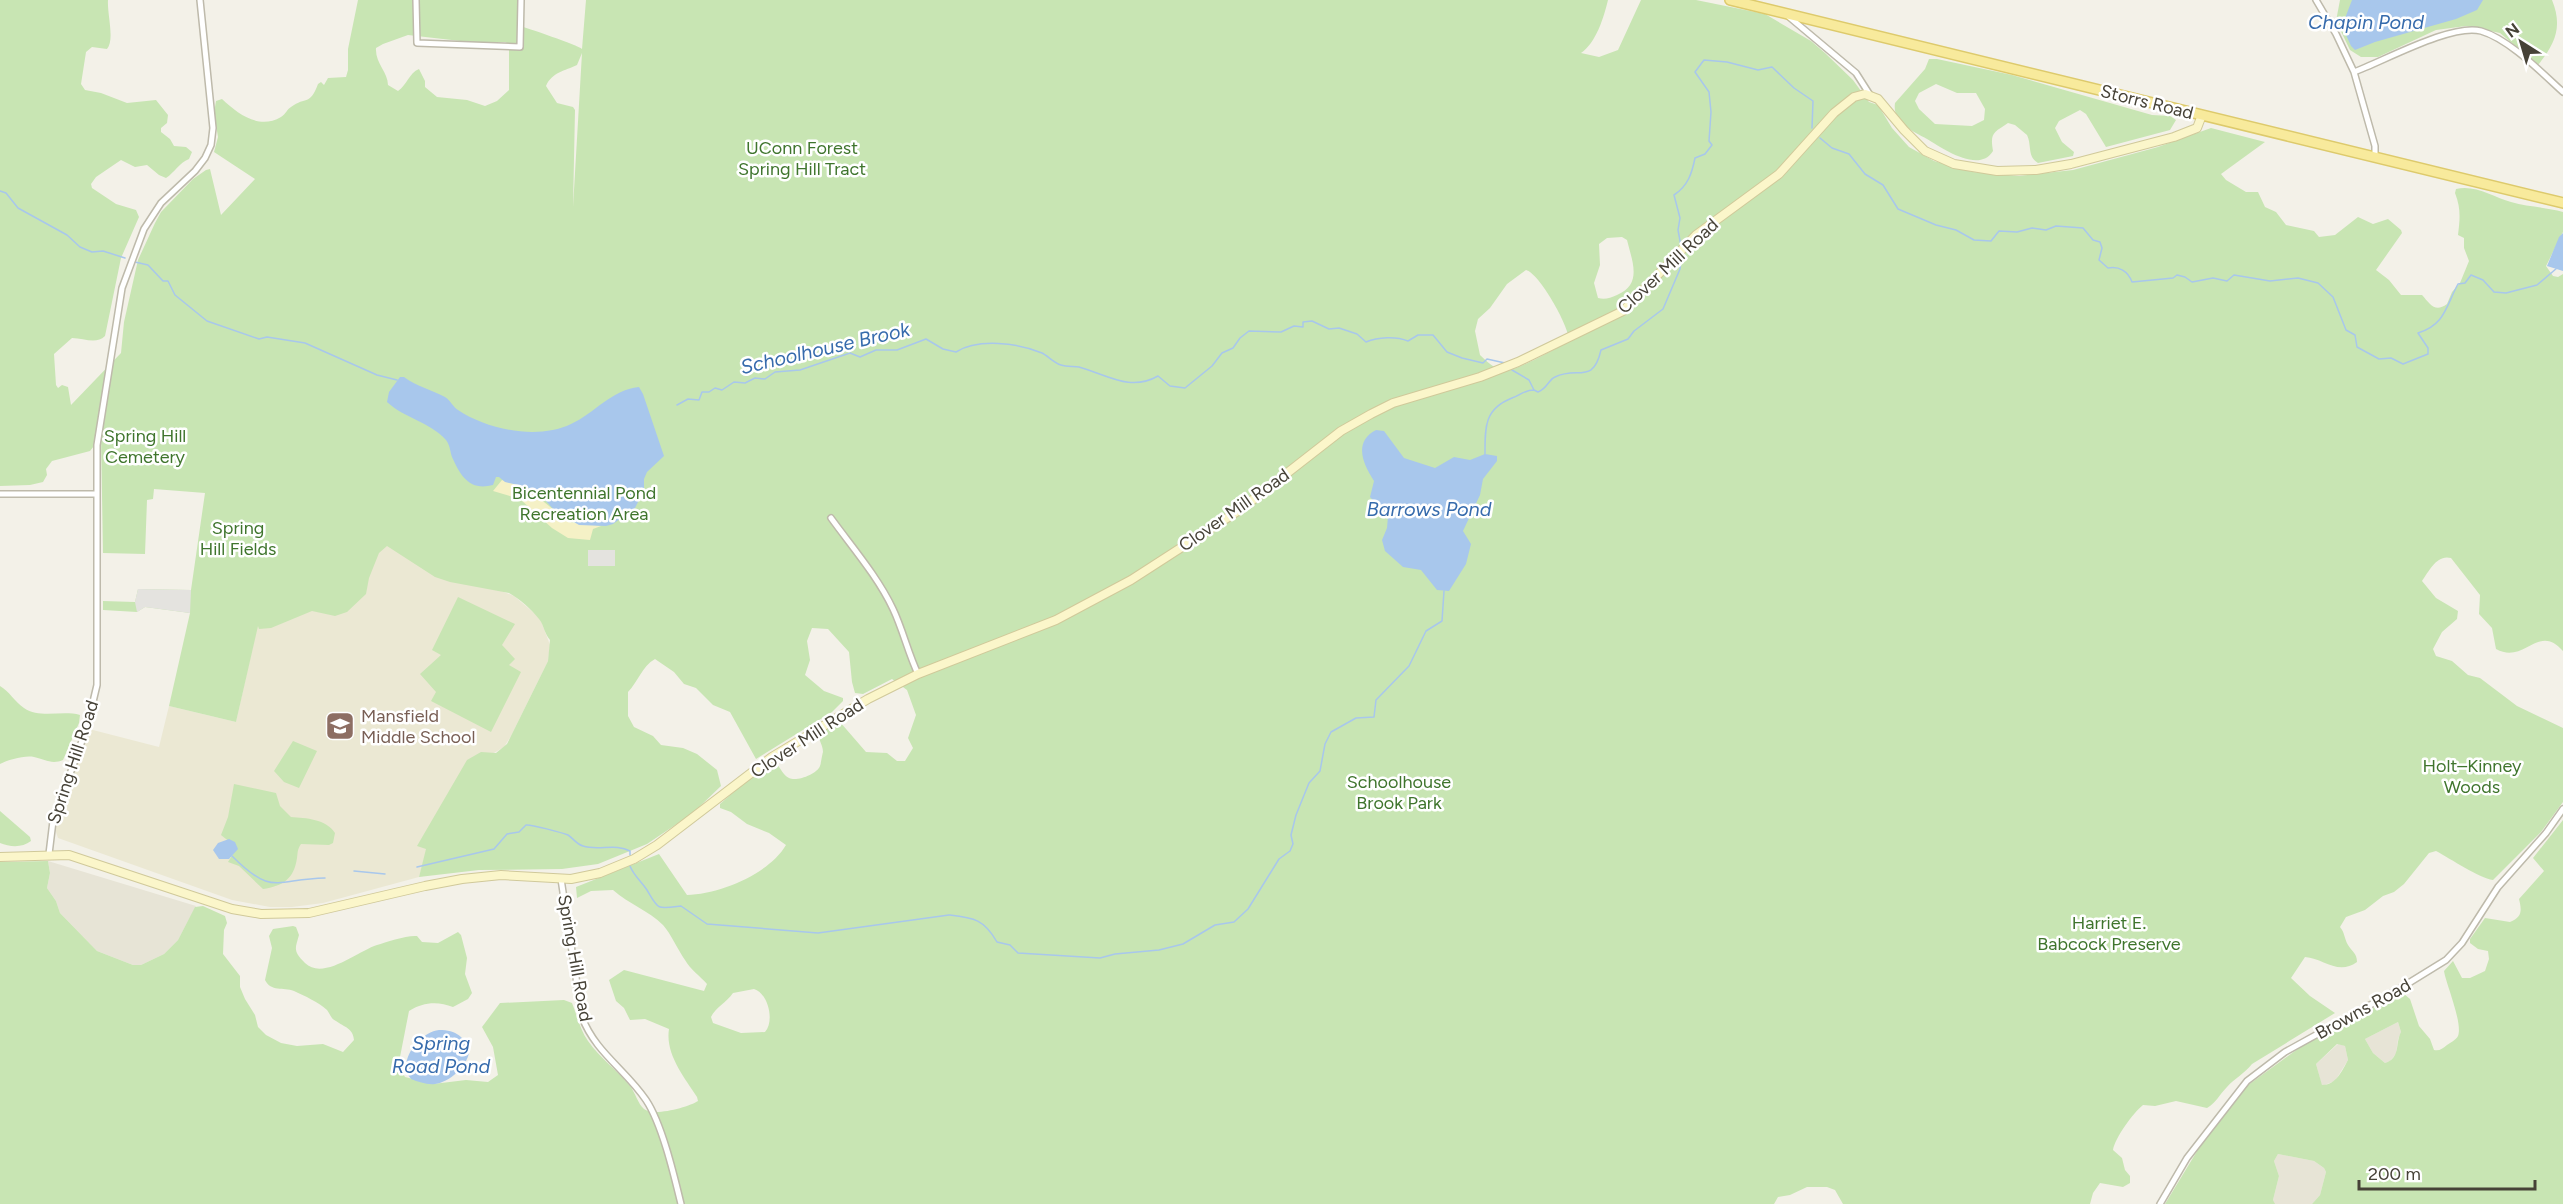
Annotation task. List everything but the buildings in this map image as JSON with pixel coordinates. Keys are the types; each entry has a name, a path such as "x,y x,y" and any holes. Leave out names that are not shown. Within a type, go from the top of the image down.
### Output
{"main road":[{"name":"Storrs Road","path":"1731,0 2563,203"}],"street":[{"name":"Spring Hill Road","path":"200,0 213,128 211,145 195,171 152,215 144,229 122,288 97,445 97,685 87,727 53,821 49,854 69,855 232,909 261,915 309,913 462,879 501,875 561,879 582,1017 587,1031 598,1048 647,1101 672,1167 681,1204"},
{"path":"416,0 417,43 520,47 522,0"},
{"path":"2316,0 2336,34 2354,72 2375,146 2375,157"},
{"path":"1786,14 1856,73 1870,95 1882,102 1904,130 1925,151 1954,164 1997,171 2036,170 2071,164 2174,137 2197,128 2202,115"},
{"path":"2354,72 2446,34 2475,30 2489,34 2500,41 2532,64 2563,92"},
{"name":"Clover Mill Road","path":"561,879 600,873 634,859 684,826 772,757 868,699 918,674 1056,620 1131,580 1241,509 1341,431 1371,414 1393,403 1480,377 1518,362 1623,311 1696,235 1779,174 1849,99 1859,95 1870,95"},
{"path":"0,494 96,494"},
{"path":"831,518 887,597 918,674"},
{"name":"Browns Road","path":"2160,1204 2187,1158 2247,1082 2285,1052 2399,989 2446,960 2462,943 2505,878 2546,833 2563,809"},
{"path":"0,857 49,854"}],"shaded area":[{"name":"Mansfield Middle School","path":"385,544 514,596 540,618 550,645 548,661 511,736 504,747 492,754 423,863 419,877 323,903 270,907 232,900 58,838 55,829 89,729 159,747 169,706 236,722 263,600"},
{"path":"588,550 615,550 615,566 588,566"},
{"path":"138,589 191,590 190,613 145,607 137,612 135,602"},
{"path":"48,861 196,906 178,940 164,954 141,965 133,965 97,951 60,913 56,901 47,888 50,873"},
{"path":"2398,1022 2401,1032 2396,1054 2385,1063 2373,1053 2365,1039"},
{"path":"2338,1044 2345,1046 2348,1060 2335,1081 2322,1086 2316,1064"},
{"path":"2278,1154 2314,1161 2324,1168 2326,1172 2320,1195 2312,1204 2274,1204 2279,1176 2274,1161"}],"green space":[{"name":"Schoolhouse Brook Park","path":"0,0 108,0 111,33 109,45 107,49 92,47 86,52 81,84 85,90 101,93 127,103 156,100 168,115 167,123 161,128 161,132 170,139 174,146 186,147 192,152 189,159 166,178 147,165 135,167 121,160 96,177 91,184 92,188 116,204 136,210 139,217 121,258 105,336 94,341 72,338 54,354 56,385 58,388 62,385 68,387 71,405 121,353 124,322 138,260 161,212 193,179 206,170 210,169 221,215 255,179 214,152 218,137 214,113 216,101 222,99 242,115 257,121 273,121 283,116 296,104 310,98 321,82 324,85 328,78 346,77 348,49 358,0 518,0 517,25 582,49 586,0 1608,0 1602,22 1595,36 1581,53 1599,57 1618,50 1641,0 1696,0 1765,14 1811,41 1853,80 1869,102 1878,105 1892,128 1909,147 1934,161 1973,172 2019,176 2073,170 2158,147 2211,128 2265,142 2221,174 2226,180 2246,192 2258,192 2265,207 2276,212 2286,225 2314,231 2319,237 2335,235 2358,217 2373,224 2388,219 2402,233 2376,270 2389,280 2401,295 2422,295 2430,304 2439,308 2447,304 2452,292 2460,283 2469,261 2464,248 2464,238 2458,235 2460,214 2456,189 2470,188 2511,202 2563,212 2563,232 2546,266 2553,276 2558,277 2563,274 2563,651 2554,643 2546,641 2515,652 2496,649 2492,628 2479,614 2480,595 2451,558 2446,557 2438,561 2422,581 2436,598 2458,611 2457,619 2442,632 2433,649 2436,656 2452,661 2468,675 2480,678 2517,706 2563,728 2563,802 2541,832 2493,880 2473,872 2436,851 2429,853 2404,884 2394,892 2383,896 2365,910 2346,917 2340,927 2357,962 2350,966 2337,967 2305,957 2291,978 2310,996 2335,1013 2252,1064 2207,1108 2176,1101 2155,1106 2143,1105 2125,1126 2113,1150 2122,1158 2125,1170 2130,1176 2130,1183 2123,1187 2100,1183 2093,1193 2090,1204 1843,1204 1835,1190 1827,1187 1807,1187 1790,1195 1778,1197 1774,1204 0,1204 0,862 48,861 50,873 47,888 56,901 60,913 97,951 133,965 141,965 164,954 178,940 195,907 203,906 225,916 227,923 224,930 223,954 240,976 240,987 255,1015 258,1027 266,1035 281,1043 297,1046 323,1044 343,1052 354,1040 350,1030 333,1019 320,1004 294,991 274,988 265,980 272,948 269,936 273,929 296,927 299,935 296,947 298,956 312,968 321,969 341,963 369,948 397,939 417,936 422,942 438,943 458,932 461,935 467,958 465,974 472,993 468,999 453,1007 431,1003 409,1011 400,1057 401,1070 405,1077 433,1084 466,1080 488,1082 498,1075 493,1047 482,1027 500,1003 564,1000 572,1003 588,1041 630,1086 642,1107 655,1112 671,1110 698,1101 673,1056 669,1029 645,1019 630,1020 624,1008 616,1001 609,980 624,970 704,991 707,984 687,963 663,925 652,916 613,890 591,891 577,898 576,887 659,854 687,895 714,891 756,873 768,865 786,845 769,833 747,824 731,812 720,808 720,804 756,772 772,762 777,764 787,777 793,779 815,772 820,766 823,752 819,733 840,722 866,752 887,753 897,761 905,761 913,748 908,738 916,715 907,690 892,679 863,694 855,693 849,652 828,629 812,628 807,641 810,660 805,675 824,691 843,698 843,701 832,712 756,759 730,712 713,705 696,688 684,684 674,672 655,659 628,692 628,716 634,727 653,736 661,745 683,748 697,754 717,770 721,786 693,813 647,844 598,864 562,869 479,870 419,877 426,849 417,846 467,760 481,752 496,753 507,744 548,661 550,640 541,621 529,608 509,593 435,577 387,546 379,553 369,578 366,594 347,612 335,616 312,611 271,628 259,629 258,626 236,722 169,706 190,613 145,607 137,612 103,610 103,601 135,602 138,589 191,590 205,493 154,489 153,499 147,500 145,554 103,553 101,437 90,451 52,461 46,469 47,475 43,482 0,486","holes":["408,35 469,42 505,42 509,44 509,90 497,101 485,106 467,100 437,97 425,87 425,81 419,69 398,91 388,85 377,58 376,48","582,53 573,207 575,110 573,107 557,103 546,86 559,72 577,65","1622,237 1627,240 1634,271 1630,285 1625,290 1603,299 1598,298 1594,283 1600,265 1599,244 1607,238","1526,270 1532,273 1553,301 1565,324 1569,341 1525,364 1508,371 1500,370 1480,355 1475,331 1478,319 1490,308 1507,284","754,989 763,996 770,1015 765,1032 741,1033 713,1023 711,1017 733,993"]},
{"path":"2340,0 2552,0 2557,19 2556,35 2538,65 2500,33 2466,26 2436,30 2378,57 2361,57 2350,50 2336,21"},
{"path":"1929,59 1937,59 2012,75 2152,115 2170,116 2176,120 2170,130 2106,147 2086,114 2080,110 2059,121 2055,128 2062,142 2074,152 2073,156 2038,163 2032,158 2027,135 2015,125 2008,123 1992,137 1993,151 1987,157 1970,160 1951,153 1916,133 1905,126 1897,116 1895,103 1925,69","holes":["1936,84 1957,93 1976,93 1985,109 1984,120 1972,126 1935,124 1919,109 1915,101 1919,93"]},
{"path":"458,597 515,624 502,645 515,659 509,665 521,672 491,732 431,701 436,692 420,674 441,655 432,650"},
{"path":"0,686 21,706 30,711 44,714 80,715 79,723 63,760 51,762 26,757 0,764"},
{"path":"293,741 317,751 299,788 284,782 274,771"},
{"path":"234,784 276,793 280,806 291,817 315,820 331,828 335,833 333,843 329,845 301,844 290,876 276,886 263,889 239,866 228,862 235,849 233,844 221,835 228,817"},
{"path":"0,811 30,837 31,841 16,846 0,843"},
{"path":"2563,820 2563,1204 2312,1204 2320,1195 2326,1172 2324,1168 2314,1161 2278,1154 2274,1161 2279,1176 2273,1200 2275,1204 2165,1204 2202,1143 2244,1088 2306,1043 2347,1020 2404,994 2410,999 2419,1026 2430,1039 2434,1050 2441,1049 2456,1039 2459,1030 2458,1022 2444,971 2453,961 2462,978 2470,978 2485,971 2489,959 2488,951 2478,949 2470,943 2470,939 2485,918 2510,922 2519,916 2521,910 2519,899 2544,871 2533,858","holes":["2398,1022 2401,1032 2396,1054 2385,1063 2373,1053 2365,1039","2337,1044 2345,1046 2348,1060 2335,1080 2322,1085 2316,1064"]}],"sand":[{"path":"502,480 524,486 569,522 601,526 593,529 590,540 568,538 552,528 520,499 493,491"}],"water":[{"name":"Chapin Pond","path":"2352,0 2483,0 2477,10 2456,19 2355,50 2342,26"},
{"path":"2563,233 2563,271 2547,266 2559,237"},
{"path":"400,377 445,397 458,410 484,423 529,432 558,429 571,424 620,392 639,387 664,456 647,472 644,479 644,490 635,508 613,524 579,525 555,511 545,500 527,487 505,482 499,477 496,477 493,485 485,486 478,486 467,481 455,464 446,440 440,434 387,402 389,392"},
{"name":"Barrows Pond","path":"1376,430 1384,431 1404,458 1435,468 1454,457 1470,460 1485,454 1497,456 1497,461 1483,479 1480,495 1463,531 1471,544 1466,564 1449,591 1437,590 1421,570 1403,567 1385,551 1382,540 1387,528 1388,516 1370,497 1374,481 1366,468 1362,454 1364,441"},
{"path":"229,839 235,842 238,849 229,859 219,859 213,850 218,843"},
{"name":"Spring Road Pond","path":"439,1030 450,1031 463,1039 469,1053 465,1063 452,1077 441,1083 429,1084 411,1079 406,1064 412,1049 424,1036"}],"waterway":[{"name":"Schoolhouse Brook","path":"1681,246 1678,230 1680,218 1674,195 1689,179 1695,158 1705,154 1712,145 1709,141 1711,112 1709,92 1695,72 1704,60 1727,62 1758,70 1772,67 1794,88 1813,101 1812,128"},
{"name":"Schoolhouse Brook","path":"1820,138 1832,148 1849,154 1865,174 1883,185 1898,209 1936,225 1956,230 1974,240 1991,241 1999,231 2017,232 2032,228 2046,230 2056,226 2083,228 2093,240 2100,242 2102,248 2099,260 2108,268 2123,270 2132,282 2173,278 2177,275 2192,282 2213,278 2227,281 2234,275 2270,281 2298,278 2318,283 2333,297 2346,330 2355,335 2357,347 2379,359 2391,358 2403,364 2428,354 2428,348 2418,333 2427,330 2439,320 2458,284 2465,283 2471,275 2483,280 2494,292 2506,293 2537,285 2557,268"},
{"name":"Schoolhouse Brook","path":"0,191 6,193 18,208 67,235 80,247 92,252 103,251 125,258"},
{"name":"Schoolhouse Brook","path":"1512,370 1529,380 1534,390 1538,392 1555,377 1589,371 1598,361 1601,350 1628,339 1634,331 1663,309 1680,269 1682,253"},
{"name":"Schoolhouse Brook","path":"135,262 148,265 163,281 168,281 175,295 207,321 259,339 267,337 305,343 377,375 397,380"},
{"name":"Schoolhouse Brook","path":"677,405 688,399 699,400 702,392 709,392 715,388 722,390 734,382 745,383 755,378 765,379 775,372 800,370 850,353 860,357 876,350 897,350 926,339 943,349 956,352 975,345 998,343 1022,347 1042,353 1061,365 1079,367 1119,380 1148,381 1158,376 1170,386 1185,388 1212,366 1222,353 1233,348 1249,331 1281,332 1294,326 1303,327 1303,322 1312,321 1329,329 1339,328 1357,334 1366,342 1387,338 1408,341 1418,335 1433,335 1447,352 1462,358 1483,363 1487,359 1505,363"},
{"path":"1485,455 1486,428 1491,413 1503,402 1534,390"},
{"path":"630,866 656,905 662,908 681,906 707,924 818,933 949,915 978,921 988,928 997,942 1010,945 1018,953 1100,958 1115,954 1159,950 1183,944 1215,925 1234,922 1248,909 1279,859 1290,851 1293,844 1291,835 1296,815 1309,783 1320,771 1325,744 1331,732 1356,718 1374,717 1376,700 1409,666 1426,631 1442,621 1444,591"},
{"path":"417,867 494,849 507,834 519,832 526,825 568,835 583,846 625,849 630,851 630,855"},
{"path":"232,856 246,869 266,881 275,883 325,878"},
{"path":"354,871 385,874"}],"place":[{"name":"Mansfield Middle School","path":"340,726"}],"park label":[{"name":"UConn Forest Spring Hill Tract","path":"802,158"},
{"name":"Spring Hill Cemetery","path":"145,446"},
{"name":"Bicentennial Pond Recreation Area","path":"584,503"},
{"name":"Spring Hill Fields","path":"238,538"},
{"name":"Holt–Kinney Woods","path":"2472,776"},
{"name":"Harriet E. Babcock Preserve","path":"2109,933"}]}
